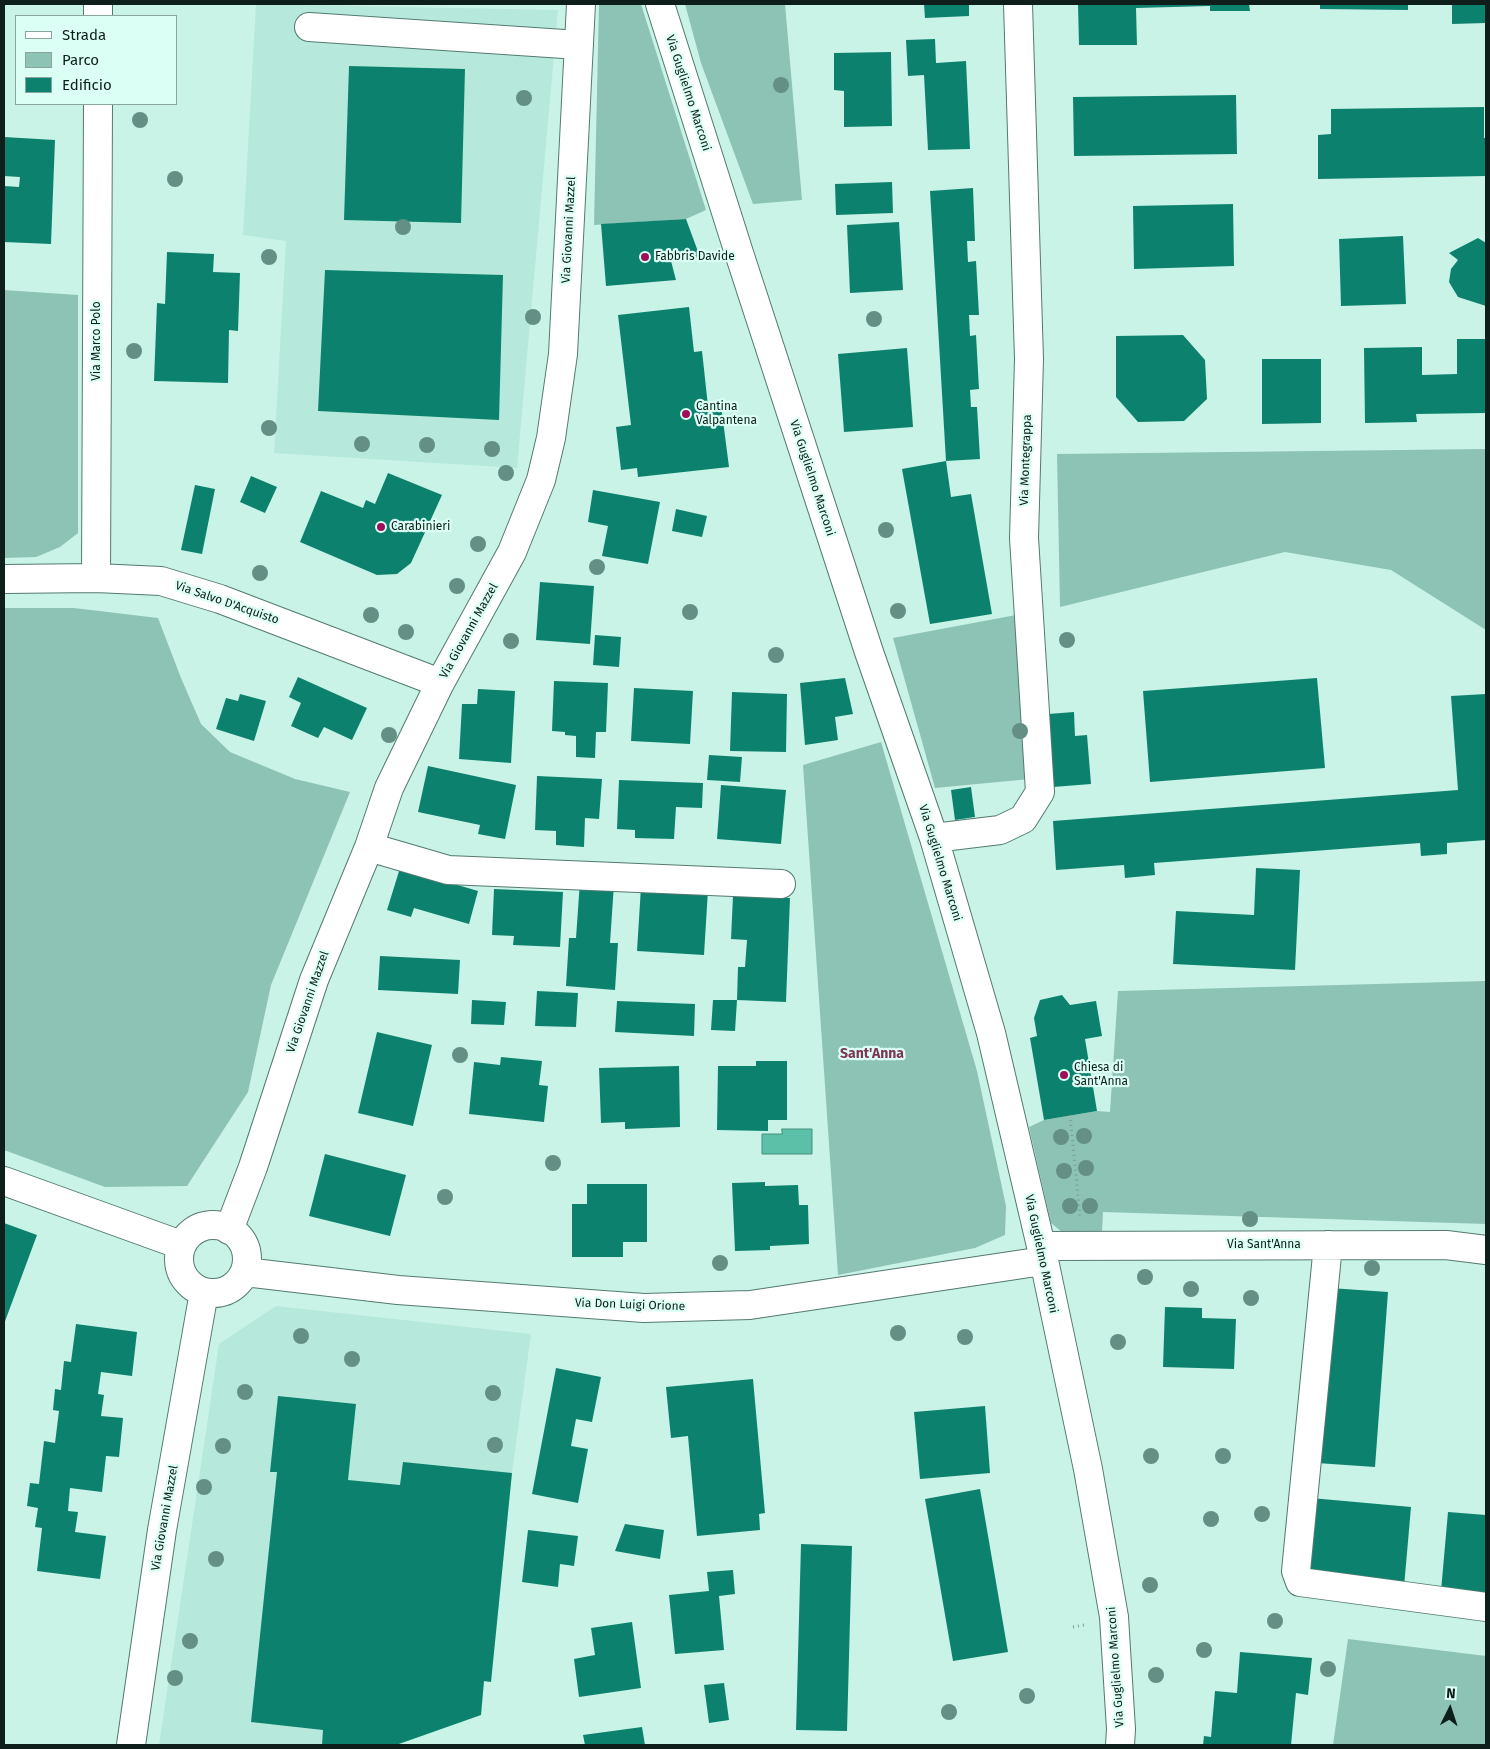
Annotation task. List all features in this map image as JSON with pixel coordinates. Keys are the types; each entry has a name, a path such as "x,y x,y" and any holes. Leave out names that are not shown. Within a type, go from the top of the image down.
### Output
{"street":[{"name":"Via Giovanni Mazzel","path":"229,1230 253,1168 314,980 368,848 389,788 440,683 453,663 512,552 540,480 551,438 563,354 581,4"},
{"name":"Via Guglielmo Marconi","path":"660,4 739,254 869,652 934,838 990,1033 1042,1254 1088,1468 1114,1617 1122,1729 1120,1745"},
{"name":"Via Montegrappa","path":"934,838 1000,830 1023,819 1040,792 1024,538 1029,359 1018,4"},
{"path":"309,27 579,45"},
{"name":"Via Marco Polo","path":"96,578 98,105"},
{"name":"Via Salvo D'Acquisto","path":"4,579 96,578 161,581 220,599 440,683"},
{"path":"368,848 448,870 781,884"},
{"path":"4,1181 181,1245"},
{"path":"207,1225 219,1226 229,1230 237,1236 246,1252 247,1262 240,1280 224,1292 204,1292 193,1288 185,1279 180,1268 178,1257 181,1245 192,1232 207,1225"},
{"path":"1328,1245 1296,1571 1300,1582 1486,1607"},
{"name":"Via Sant'Anna","path":"1042,1254 1083,1246 1446,1245 1486,1250"},
{"name":"Via Don Luigi Orione","path":"244,1272 398,1290 644,1308 684,1308 750,1305 1042,1254"},
{"name":"Via Giovanni Mazzel","path":"131,1745 162,1530 204,1292"}],"path":[{"path":"1070,1116 1083,1246"}],"shaded area":[{"path":"256,4 558,10 517,468 274,453 286,241 243,235"},
{"path":"782,1129 812,1129 812,1154 762,1154 762,1134 782,1134"},
{"path":"276,1306 531,1334 512,1473 491,1682 484,1682 481,1715 396,1745 159,1745 219,1344"}],"green space":[{"path":"599,4 641,4 706,210 686,219 594,225"},
{"path":"685,4 785,4 802,200 753,204 701,63"},
{"path":"4,290 78,295 78,533 60,547 36,557 4,558"},
{"path":"1486,449 1486,630 1391,570 1285,552 1060,607 1057,454"},
{"path":"4,608 74,608 158,618 201,724 230,752 295,779 350,792 271,985 248,1092 187,1186 105,1187 4,1150"},
{"path":"1016,615 1030,779 935,788 893,638"},
{"path":"881,742 977,1071 1006,1206 1005,1235 975,1248 838,1275 803,765"},
{"path":"1486,981 1486,1224 1103,1212 1102,1232 1062,1232 1051,1223 1029,1127 1044,1120 1097,1111 1110,1112 1118,991"},
{"path":"1348,1639 1486,1656 1486,1745 1333,1745"}],"building":[{"path":"924,4 969,4 969,16 925,18"},
{"path":"1078,4 1249,4 1250,11 1210,11 1210,6 1136,8 1137,45 1079,45"},
{"path":"1320,4 1408,4 1408,10 1320,9"},
{"path":"1452,4 1486,4 1486,23 1452,24"},
{"path":"935,39 936,63 966,61 970,149 928,150 924,75 908,76 906,40"},
{"path":"891,52 892,126 844,127 844,91 834,90 834,53"},
{"path":"349,66 465,69 461,223 344,220"},
{"path":"1236,95 1237,154 1074,156 1073,97"},
{"path":"1484,107 1486,176 1318,179 1318,135 1331,134 1331,109"},
{"path":"4,137 55,140 51,244 4,242 4,186 19,187 20,177 4,176"},
{"path":"892,182 893,213 836,215 835,184"},
{"path":"973,188 975,241 967,241 968,262 976,261 979,315 969,315 970,336 976,335 979,389 970,390 971,407 977,407 980,459 946,461 930,191"},
{"path":"1233,204 1234,266 1134,269 1133,206"},
{"path":"686,219 700,257 671,261 676,280 606,286 601,224"},
{"path":"899,222 903,290 850,293 847,225"},
{"path":"1403,236 1406,304 1341,306 1339,239"},
{"path":"1478,238 1486,243 1486,306 1458,297 1449,282 1451,269 1458,260 1449,253"},
{"path":"167,252 214,254 213,272 240,273 238,331 229,330 228,383 154,381 157,303 165,304"},
{"path":"325,270 503,275 499,420 318,411"},
{"path":"689,307 694,352 702,351 708,406 721,405 729,467 638,477 637,468 621,470 616,427 631,425 618,315"},
{"path":"1183,335 1205,360 1207,399 1184,421 1138,422 1116,397 1116,336"},
{"path":"1457,339 1486,339 1486,413 1416,414 1417,422 1365,423 1364,348 1422,347 1422,375 1457,374"},
{"path":"907,348 913,427 844,432 838,354"},
{"path":"1262,359 1321,359 1321,423 1262,424"},
{"path":"946,461 951,497 971,494 992,614 930,624 902,469"},
{"path":"388,473 442,495 411,563 397,574 377,575 300,542 321,491 363,508 366,500 375,504"},
{"path":"251,476 277,487 265,513 240,502"},
{"path":"195,485 215,489 202,554 181,550"},
{"path":"593,490 660,502 648,564 602,556 608,526 588,522"},
{"path":"676,509 707,516 702,537 672,531"},
{"path":"540,582 594,586 590,644 536,640"},
{"path":"595,635 621,637 619,667 593,665"},
{"path":"298,677 367,708 352,740 324,727 318,738 291,726 301,703 289,697"},
{"path":"845,678 853,714 835,717 838,740 805,745 800,683"},
{"path":"1317,678 1325,768 1150,782 1143,691"},
{"path":"554,681 608,683 606,732 596,732 595,758 576,757 576,736 565,735 565,732 552,731"},
{"path":"634,688 693,691 690,744 631,741"},
{"path":"478,689 515,691 511,763 459,759 462,704 477,704"},
{"path":"732,692 787,694 786,752 730,751"},
{"path":"240,694 266,701 254,741 216,729 226,698 238,701"},
{"path":"1486,694 1486,840 1447,843 1447,854 1421,856 1420,843 1154,863 1155,875 1125,878 1124,865 1056,870 1053,821 1458,790 1451,696"},
{"path":"1074,712 1075,736 1087,735 1091,784 1053,787 1048,714"},
{"path":"709,755 742,757 740,782 707,780"},
{"path":"428,766 516,785 505,839 478,834 480,825 418,812"},
{"path":"537,776 602,779 599,819 585,818 584,847 556,845 556,831 535,830"},
{"path":"619,780 703,783 702,808 676,807 674,839 635,838 635,830 617,829"},
{"path":"721,785 786,790 781,844 717,839"},
{"path":"971,787 975,817 955,820 951,790"},
{"path":"400,868 478,891 469,924 414,908 411,917 387,910"},
{"path":"1256,868 1300,870 1295,970 1173,964 1176,911 1254,915"},
{"path":"580,881 614,884 610,943 618,943 615,990 566,986 569,938 576,938"},
{"path":"641,887 708,890 704,955 637,951"},
{"path":"494,889 563,892 560,947 513,945 514,936 492,935"},
{"path":"733,896 790,898 786,1002 737,1000 738,967 745,967 747,940 731,939"},
{"path":"380,956 460,960 458,994 378,990"},
{"path":"537,991 578,993 576,1027 535,1026"},
{"name":"Chiesa di Sant'Anna","path":"1062,995 1070,1005 1096,1001 1102,1036 1085,1039 1097,1111 1044,1120 1030,1038 1037,1036 1034,1018 1040,1000"},
{"path":"472,1000 506,1002 504,1025 471,1024"},
{"path":"713,1000 737,1000 735,1031 711,1030"},
{"path":"617,1001 695,1004 694,1036 615,1032"},
{"path":"377,1032 432,1045 413,1126 358,1113"},
{"path":"501,1057 542,1061 539,1085 548,1086 544,1122 469,1114 474,1062 500,1065"},
{"path":"756,1061 787,1061 787,1120 768,1120 768,1131 717,1130 718,1066 756,1066"},
{"path":"679,1066 680,1127 625,1129 625,1122 601,1123 599,1068"},
{"path":"325,1154 406,1175 390,1236 309,1216"},
{"path":"765,1182 765,1186 798,1185 799,1205 808,1205 809,1244 770,1246 770,1250 735,1251 732,1183"},
{"path":"587,1184 647,1184 647,1242 623,1242 623,1257 572,1257 572,1204 587,1204"},
{"path":"4,1223 37,1235 4,1324"},
{"path":"1330,1288 1388,1292 1375,1467 1317,1463"},
{"path":"1165,1307 1202,1308 1202,1318 1236,1319 1234,1369 1163,1367"},
{"path":"76,1324 137,1332 132,1376 101,1372 98,1394 104,1395 101,1416 123,1418 119,1457 106,1456 102,1492 70,1488 68,1511 78,1512 75,1532 106,1536 100,1579 37,1571 42,1528 35,1527 38,1508 27,1506 30,1483 39,1484 44,1441 55,1443 59,1411 53,1410 55,1389 61,1390 64,1361 71,1362"},
{"path":"556,1368 601,1377 592,1422 576,1419 571,1446 588,1449 578,1503 532,1494"},
{"path":"753,1379 765,1513 759,1514 760,1530 697,1536 688,1436 671,1438 666,1387"},
{"path":"278,1396 356,1404 348,1480 400,1485 403,1462 512,1473 491,1682 484,1681 481,1715 396,1745 322,1745 323,1730 251,1722 277,1472 270,1472"},
{"path":"985,1406 990,1473 920,1479 914,1412"},
{"path":"980,1489 1008,1652 953,1661 925,1499"},
{"path":"1311,1498 1411,1507 1404,1587 1304,1578"},
{"path":"1448,1512 1486,1515 1486,1595 1441,1591"},
{"path":"625,1524 664,1530 660,1559 615,1551"},
{"path":"528,1530 578,1536 574,1566 560,1564 558,1587 522,1582"},
{"path":"801,1544 852,1546 847,1731 796,1730"},
{"path":"733,1570 735,1594 719,1596 724,1650 675,1654 669,1595 709,1591 707,1572"},
{"path":"632,1622 641,1688 579,1697 574,1659 595,1655 591,1628"},
{"path":"1240,1652 1312,1658 1308,1695 1296,1693 1291,1745 1203,1745 1204,1736 1211,1737 1215,1691 1237,1693"},
{"path":"724,1683 729,1720 709,1723 704,1685"},
{"path":"642,1727 645,1745 585,1745 583,1735"}],"place":[{"name":"Fabbris Davide","path":"645,257"},
{"name":"Cantina Valpantena","path":"686,414"},
{"name":"Carabinieri","path":"381,527"},
{"name":"Chiesa di Sant'Anna","path":"1064,1075"}],"district":[{"name":"Sant'Anna","path":"872,1054"}]}
